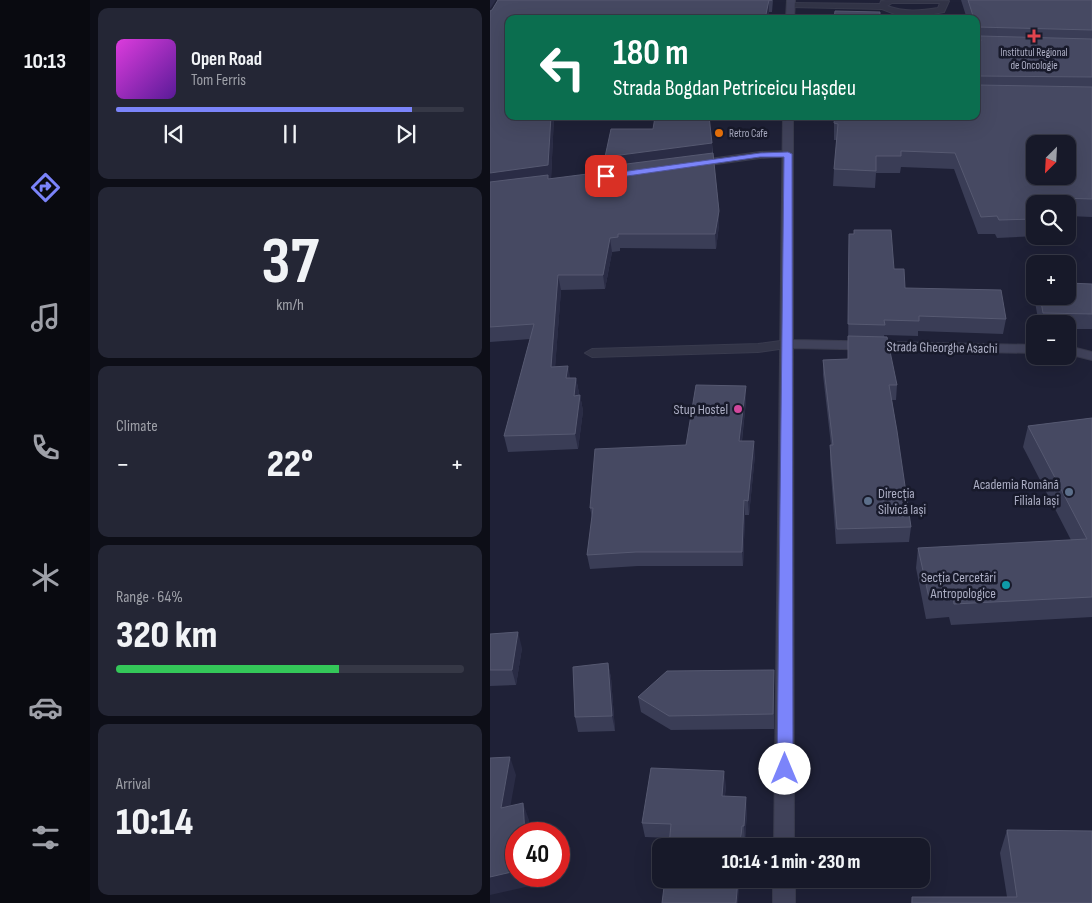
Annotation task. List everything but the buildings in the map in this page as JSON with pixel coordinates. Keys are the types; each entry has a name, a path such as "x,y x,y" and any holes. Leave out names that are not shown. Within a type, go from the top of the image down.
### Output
{"street":[{"path":"791,3 883,7 900,13 923,13 941,10 945,1 892,0 884,3 883,7"},
{"path":"784,838 788,120"},
{"path":"683,166 760,155 788,154"},
{"path":"592,353 758,348 788,344"},
{"name":"Strada Gheorghe Asachi","path":"788,344 1026,349"},
{"path":"1076,352 1092,356"},
{"path":"784,888 784,903"}],"place":[{"name":"Institutul Regional de Oncologie","path":"1034,36"},
{"name":"Retro Cafe","path":"719,133"},
{"name":"Stup Hostel","path":"738,409"},
{"name":"Academia Română Filiala Iași","path":"1069,492"},
{"name":"Direcția Silvică Iași","path":"868,501"},
{"name":"Secția Cercetări Antropologice","path":"1006,585"}],"route":[{"path":"606,176 760,155 788,154 785,769"}]}
